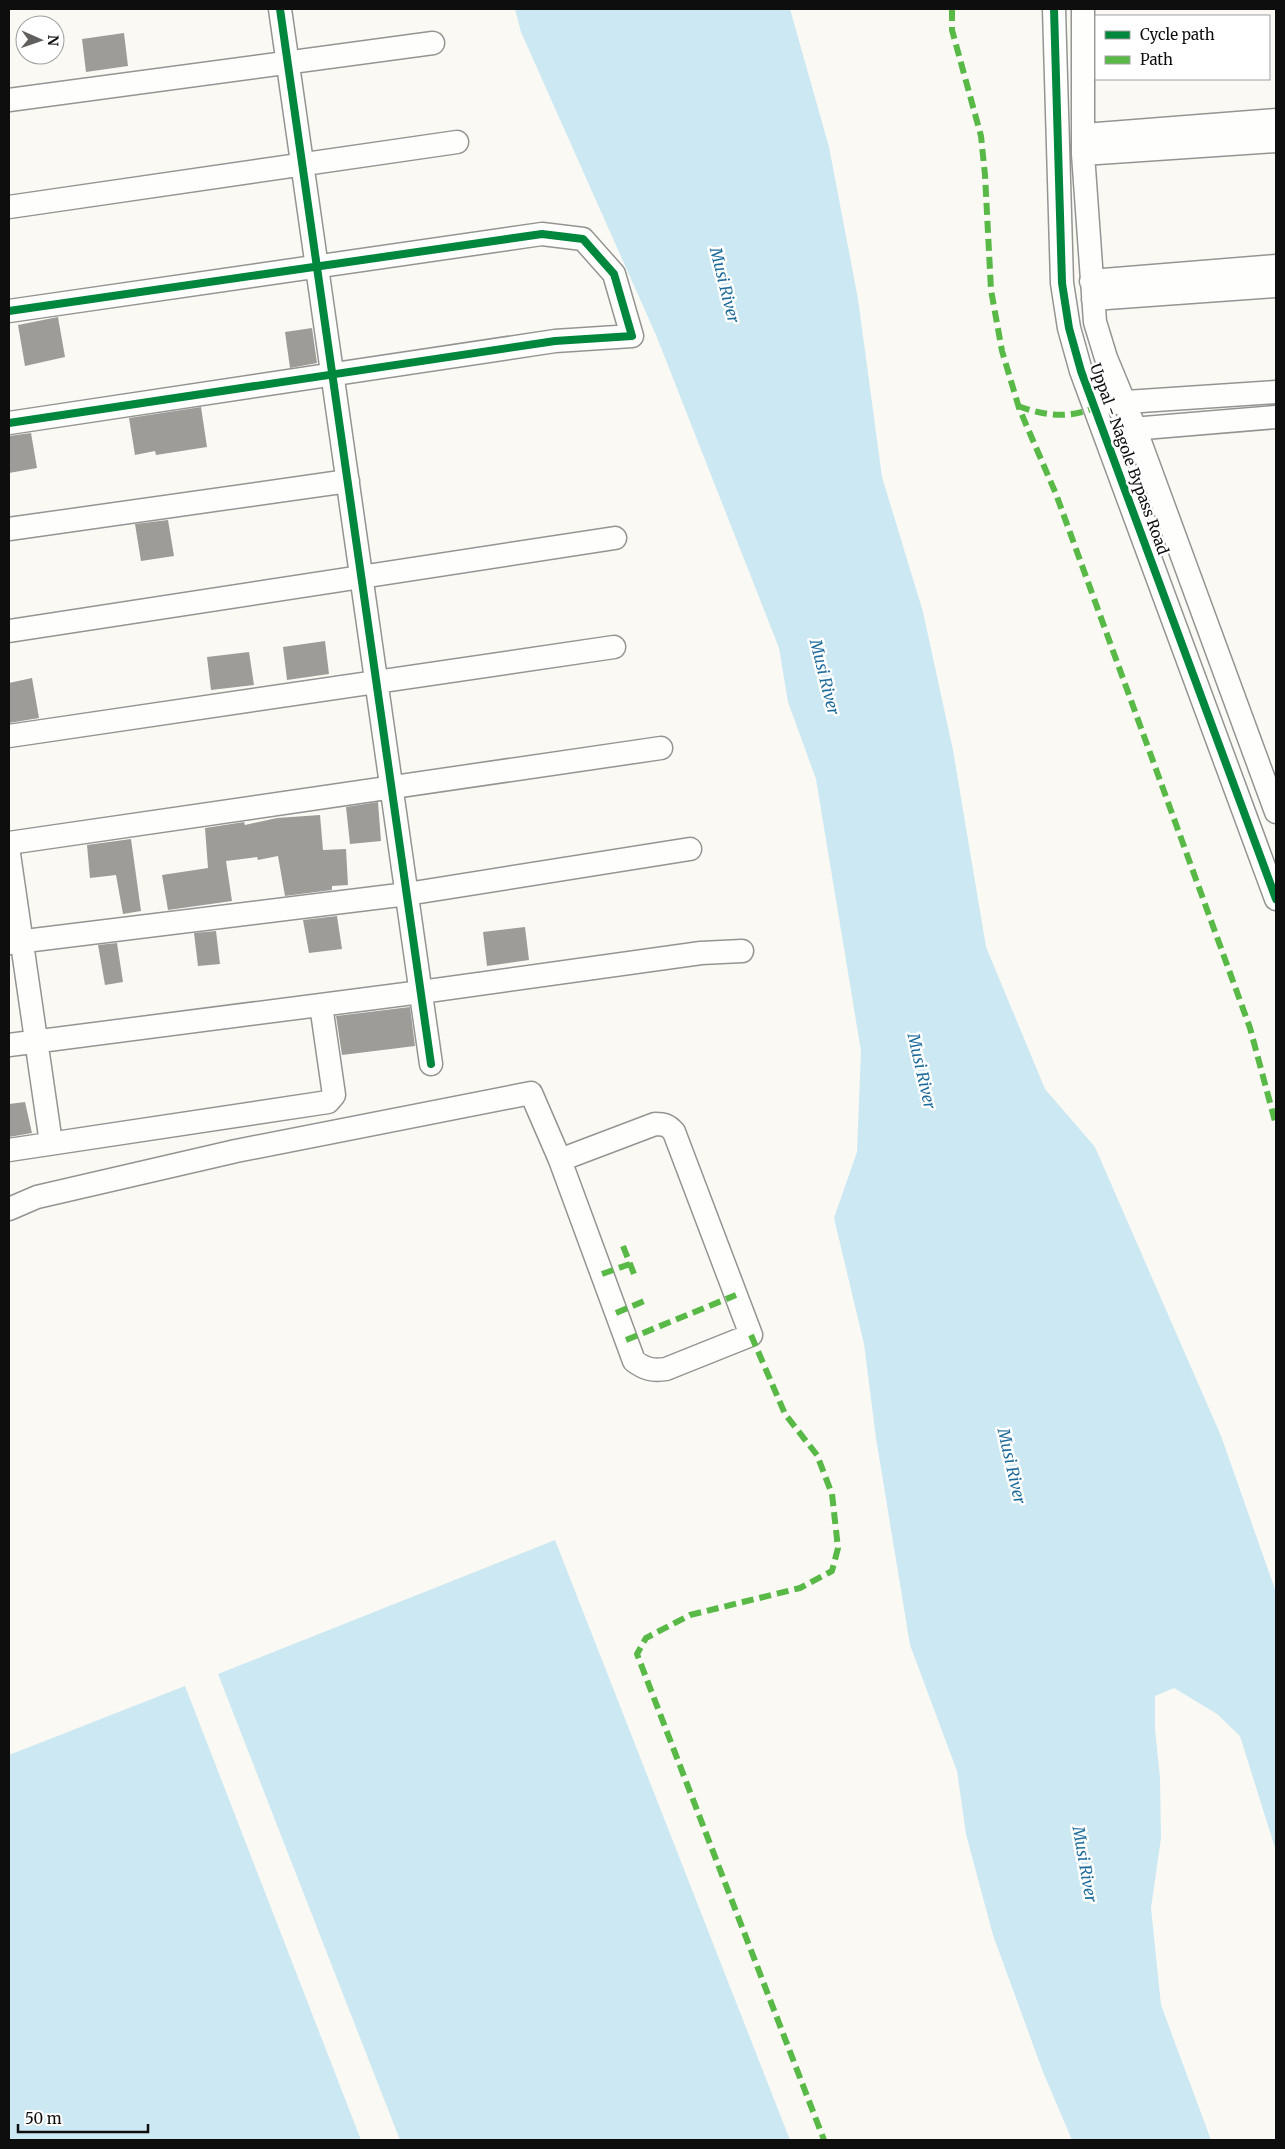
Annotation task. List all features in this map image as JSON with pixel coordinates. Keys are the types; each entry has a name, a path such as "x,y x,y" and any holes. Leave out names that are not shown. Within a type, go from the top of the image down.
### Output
{"street":[{"path":"280,9 431,1064"},
{"name":"Uppal - Nagole Bypass Road","path":"1054,9 1062,283 1069,328 1076,354 1276,899"},
{"name":"Uppal - Nagole Bypass Road","path":"1083,9 1084,145 1095,322 1106,358 1135,428 1276,812"},
{"path":"9,100 433,43"},
{"path":"1084,145 1276,120"},
{"path":"1084,145 1276,141"},
{"path":"9,207 457,142"},
{"path":"9,311 542,234 583,239 614,274 632,336 555,341 9,422"},
{"path":"1092,290 1276,266"},
{"path":"1092,290 1276,286"},
{"path":"1096,407 1124,401 1276,392"},
{"path":"1105,433 1135,428 1276,417"},
{"path":"9,529 348,481"},
{"path":"9,631 615,538"},
{"path":"9,736 614,647"},
{"path":"9,843 661,748"},
{"path":"15,942 407,894 690,849"},
{"path":"9,854 15,942 36,1041 51,1143"},
{"path":"9,1045 421,992 701,953 742,951"},
{"path":"9,1150 328,1102 334,1095 321,1005"},
{"path":"9,1208 37,1197 236,1151 531,1093 560,1160 634,1361 654,1371 666,1369 751,1334 674,1132 669,1126 655,1124 560,1160"}],"water":[{"name":"Musi River","path":"515,9 790,9 829,147 858,299 882,477 923,612 953,750 986,947 1045,1089 1095,1147 1221,1436 1276,1592 1276,1851 1240,1736 1217,1714 1174,1688 1155,1696 1155,1729 1160,1778 1161,1838 1151,1908 1161,2005 1211,2140 1072,2140 1043,2072 993,1935 966,1834 957,1771 910,1645 876,1438 864,1344 834,1218 857,1152 861,1051 816,779 788,702 779,648 656,335 521,32"},
{"path":"555,1540 790,2140 400,2140 218,1674"},
{"path":"185,1686 361,2140 9,2140 9,1755"}],"building":[{"path":"124,33 128,66 86,72 82,39"},
{"path":"58,317 65,357 25,366 18,325"},
{"path":"312,328 317,363 290,368 285,332"},
{"path":"201,407 207,447 156,455 155,451 135,455 129,418"},
{"path":"31,433 37,468 9,473 9,436"},
{"path":"168,520 174,556 141,561 135,524"},
{"path":"325,641 329,674 287,680 283,647"},
{"path":"249,652 254,685 211,690 207,657"},
{"path":"32,678 39,718 9,723 9,683"},
{"path":"378,802 381,841 350,844 346,807"},
{"path":"320,815 323,850 346,849 348,885 332,886 332,890 285,896 278,856 258,860 257,857 226,861 232,901 168,910 162,875 208,868 205,828 244,822 245,825 277,818"},
{"path":"131,839 141,911 123,914 116,875 90,878 87,845"},
{"path":"337,916 342,949 309,953 303,920"},
{"path":"525,927 529,960 487,966 483,932"},
{"path":"216,931 220,964 198,966 194,933"},
{"path":"117,943 123,982 105,985 98,945"},
{"path":"410,1007 415,1046 342,1055 336,1016"},
{"path":"25,1102 32,1133 9,1137 9,1104"}],"marked path":[{"path":"952,9 952,30 981,136 991,290 1002,351 1019,408 1056,494 1250,1028 1276,1125"},
{"path":"1018,406 1057,415 1067,415 1096,407"},
{"path":"623,1246 636,1279"},
{"path":"602,1274 630,1264"},
{"path":"626,1340 736,1295"},
{"path":"616,1313 644,1301"},
{"path":"751,1335 785,1414 817,1455 832,1494 838,1548 832,1571 800,1588 690,1615 646,1638 637,1654 824,2140"}],"cycle path":[{"path":"280,9 431,1064"},
{"path":"1054,9 1062,283 1069,328 1081,371 1276,899"},
{"path":"9,311 542,234 583,239 614,274 632,336 555,341 9,423"}]}
